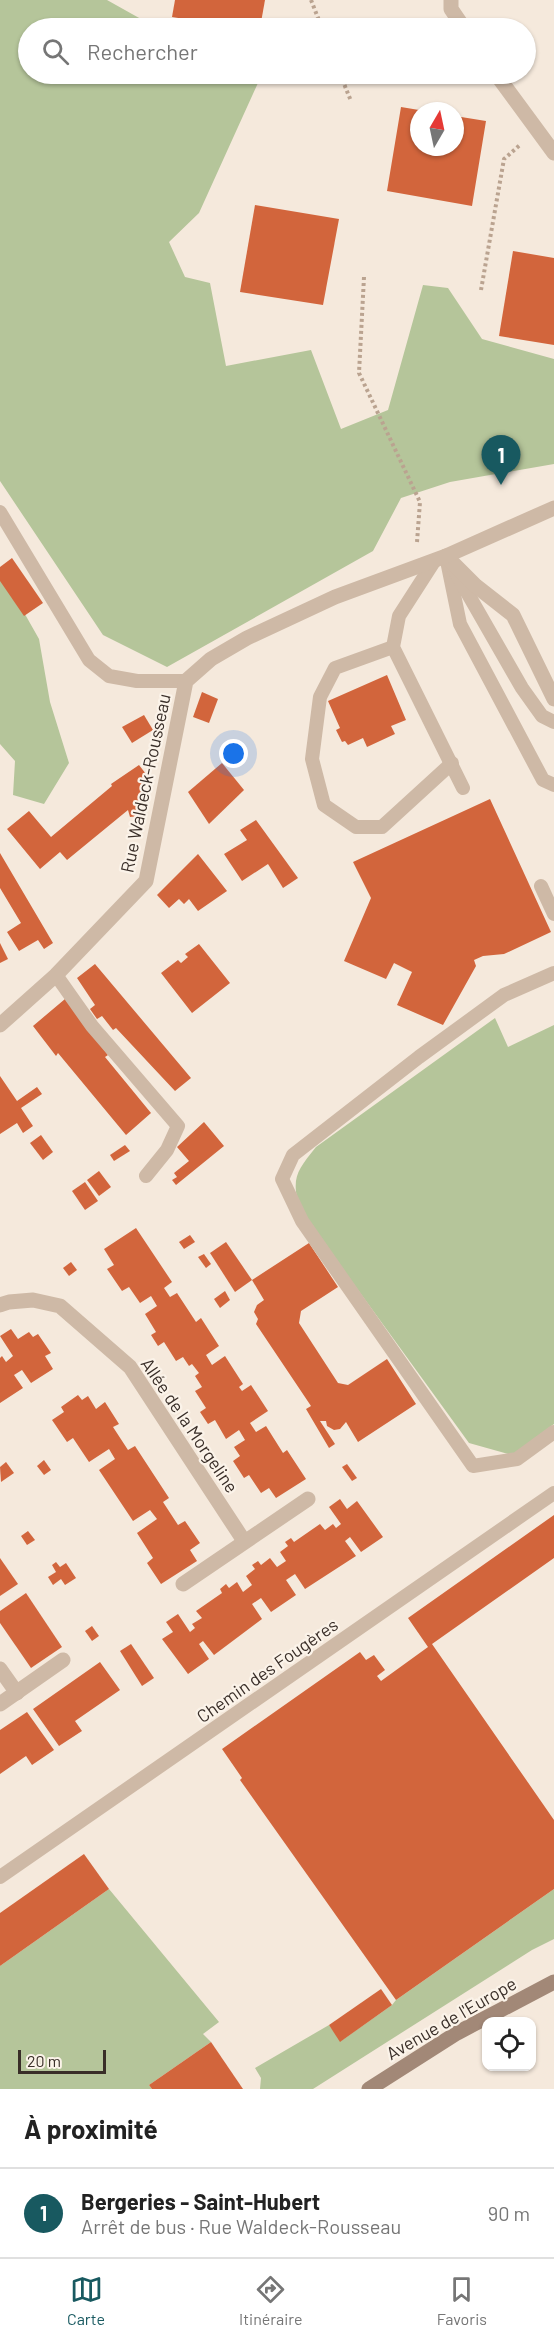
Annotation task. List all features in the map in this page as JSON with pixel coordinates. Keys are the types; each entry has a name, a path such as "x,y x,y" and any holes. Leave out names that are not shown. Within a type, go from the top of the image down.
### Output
{"main road":[{"name":"Avenue de l'Europe","path":"369,2089 457,2033 554,1982"}],"street":[{"path":"451,0 451,9 457,18"},
{"path":"503,84 554,153"},
{"name":"Rue Waldeck-Rousseau","path":"0,1025 56,975 146,881 186,681 211,659 246,638 335,597 421,567 554,508"},
{"path":"441,558 513,615 554,699"},
{"name":"Allée de la Morgeline","path":"0,1305 33,1300 60,1306 130,1367 244,1541"},
{"path":"183,1584 308,1499"},
{"path":"0,1704 63,1660"},
{"path":"0,1669 16,1694"}],"lane":[{"path":"0,512 89,660 109,676 137,681 186,681"},
{"path":"441,558 399,616 393,647 463,788"},
{"path":"441,558 522,688 542,716 554,722"},
{"path":"441,558 460,624 543,780 554,785"},
{"path":"393,647 335,668 320,697 312,759 324,805 356,827 382,827 452,763"},
{"path":"541,886 554,914"},
{"path":"554,974 504,994 419,1057 293,1155 282,1179 302,1221 473,1466 517,1459 554,1432"},
{"path":"56,975 92,1026 178,1126 167,1150 146,1176"},
{"name":"Chemin des Fougères","path":"0,1877 554,1493"}],"path":[{"path":"311,0 318,18"},
{"path":"344,84 351,101"},
{"path":"481,290 504,159 536,130"},
{"path":"364,277 358,373 420,502 417,543 421,567"}],"green space":[{"path":"0,0 107,0 139,18 18,18 18,84 257,84 199,213 169,242 185,277 210,283 226,366 311,350 341,429 388,410 423,285 448,288 482,339 554,359 554,464 450,482 401,498 373,551 167,667 103,635 0,481"},
{"path":"0,570 39,639 50,702 69,763 44,804 13,795 15,761 0,744"},
{"path":"495,1018 508,1047 554,1025 554,1424 512,1455 469,1443 300,1210 296,1190 300,1169 316,1147"},
{"path":"109,1889 219,2022 203,2034 211,2042 149,2085 152,2089 0,2089 0,1966"},
{"path":"554,1889 554,1939 532,1950 313,2089 260,2089 261,2078 255,2068 329,2025 341,2041"}],"building":[{"path":"175,0 265,0 262,18 172,17"},
{"path":"401,107 410,108 410,156 464,156 464,117 486,121 472,206 387,191"},
{"path":"255,205 339,219 323,305 240,292"},
{"path":"513,251 554,258 554,345 499,336"},
{"path":"12,558 43,603 24,616 0,581 0,567"},
{"path":"387,675 406,720 391,726 395,734 367,747 363,738 348,745 345,741 342,742 336,730 340,728 328,701"},
{"path":"202,692 218,699 209,723 193,717"},
{"path":"144,715 153,730 132,743 122,727"},
{"path":"222,763 244,790 209,824 188,792"},
{"path":"139,765 146,774 143,798 135,804 141,811 140,816 130,817 128,810 67,860 60,852 40,869 7,829 29,811 51,837 112,786 111,784"},
{"path":"490,799 551,932 504,954 483,956 474,960 476,966 443,1025 397,1005 412,972 394,963 386,979 344,961 371,898 353,862"},
{"path":"256,820 298,878 283,888 268,864 242,881 224,854 247,840 240,830"},
{"path":"0,853 53,943 44,949 38,940 19,951 7,932 21,923 0,888"},
{"path":"198,854 227,891 198,911 189,899 184,904 179,899 169,908 157,895"},
{"path":"0,943 8,959 0,963"},
{"path":"199,944 230,983 192,1013 161,973 178,960 181,963 188,957 185,954"},
{"path":"95,964 191,1078 175,1091 116,1028 113,1030 102,1016 97,1019 90,1009 95,1005 77,978"},
{"path":"65,999 108,1055 105,1057 151,1113 126,1135 58,1053 56,1056 33,1026"},
{"path":"0,1076 17,1101 37,1087 42,1094 21,1108 33,1126 23,1133 17,1123 0,1134"},
{"path":"204,1122 224,1146 176,1185 172,1180 177,1177 174,1173 189,1161 177,1147"},
{"path":"41,1135 53,1152 43,1160 30,1143"},
{"path":"125,1145 130,1151 114,1161 110,1155"},
{"path":"99,1171 111,1187 99,1196 87,1180"},
{"path":"85,1182 98,1201 85,1210 72,1191"},
{"path":"136,1228 172,1282 164,1288 170,1297 177,1293 196,1322 201,1318 219,1346 206,1355 212,1365 225,1356 243,1384 239,1387 242,1391 251,1385 268,1411 250,1423 256,1432 266,1426 283,1453 287,1450 306,1479 276,1498 269,1488 261,1493 249,1475 244,1478 233,1461 240,1456 234,1447 245,1440 239,1430 226,1439 215,1420 208,1424 200,1412 206,1408 195,1391 202,1387 195,1376 199,1373 192,1364 189,1366 183,1357 176,1361 164,1342 158,1346 151,1335 156,1332 145,1314 157,1306 151,1296 140,1303 129,1287 122,1291 107,1269 114,1265 104,1249"},
{"path":"190,1235 195,1242 184,1249 179,1242"},
{"path":"226,1242 252,1280 235,1292 210,1253"},
{"path":"309,1243 338,1287 301,1311 299,1323 338,1383 348,1385 387,1359 416,1404 358,1442 346,1422 340,1429 334,1430 327,1426 326,1421 320,1421 335,1444 329,1448 306,1409 311,1406 256,1324 258,1319 254,1312 257,1305 264,1300 252,1280"},
{"path":"204,1254 211,1264 206,1268 198,1257"},
{"path":"71,1262 77,1270 69,1276 63,1268"},
{"path":"225,1291 230,1300 220,1308 214,1299"},
{"path":"11,1329 18,1339 29,1332 33,1337 38,1334 51,1353 45,1356 53,1369 31,1383 22,1370 14,1375 23,1388 0,1403 0,1358 2,1356 6,1362 13,1356 0,1336"},
{"path":"78,1395 82,1400 88,1396 96,1409 105,1402 119,1424 113,1427 128,1450 135,1446 169,1498 163,1502 178,1525 185,1521 200,1543 190,1550 197,1561 161,1584 147,1563 153,1558 137,1533 157,1519 150,1510 133,1521 99,1470 115,1459 109,1449 89,1462 73,1438 67,1442 52,1420 64,1412 61,1407"},
{"path":"44,1460 51,1470 44,1475 37,1466"},
{"path":"6,1462 14,1473 1,1482 0,1467"},
{"path":"347,1464 357,1478 352,1481 342,1467"},
{"path":"340,1499 347,1509 357,1501 383,1537 361,1552 350,1537 345,1541 356,1556 305,1589 295,1574 286,1580 296,1595 271,1612 261,1598 252,1604 262,1619 214,1655 203,1641 199,1644 209,1659 188,1674 162,1639 173,1632 166,1622 178,1614 190,1632 195,1628 192,1624 202,1618 196,1611 222,1593 220,1589 226,1584 229,1588 237,1582 243,1592 252,1585 246,1576 255,1569 252,1565 258,1561 261,1565 270,1558 277,1567 286,1561 280,1552 288,1546 285,1542 291,1538 294,1542 320,1524 325,1530 333,1524 336,1528 341,1524 329,1507"},
{"path":"554,1515 554,1558 432,1644 554,1820 554,1889 396,2000 240,1780 242,1778 222,1749 360,1652 366,1660 374,1655 385,1670 377,1676 381,1681 428,1647 408,1618"},
{"path":"28,1531 35,1540 27,1545 21,1536"},
{"path":"0,1558 18,1584 0,1596"},
{"path":"56,1562 60,1567 66,1563 76,1578 65,1585 61,1579 53,1585 48,1577 56,1572 52,1565"},
{"path":"26,1593 62,1647 31,1668 0,1623 0,1611"},
{"path":"92,1626 99,1636 92,1641 85,1631"},
{"path":"131,1644 154,1678 142,1686 120,1651"},
{"path":"100,1662 120,1690 75,1721 82,1731 59,1746 33,1709"},
{"path":"27,1712 54,1750 32,1765 26,1756 0,1774 0,1730"},
{"path":"84,1854 109,1889 0,1966 0,1913"},
{"path":"381,1989 392,2005 340,2042 329,2025"},
{"path":"211,2042 243,2089 152,2089 149,2085"}],"place":[{"name":"Bergeries - Saint-Hubert","path":"501,485"}]}
